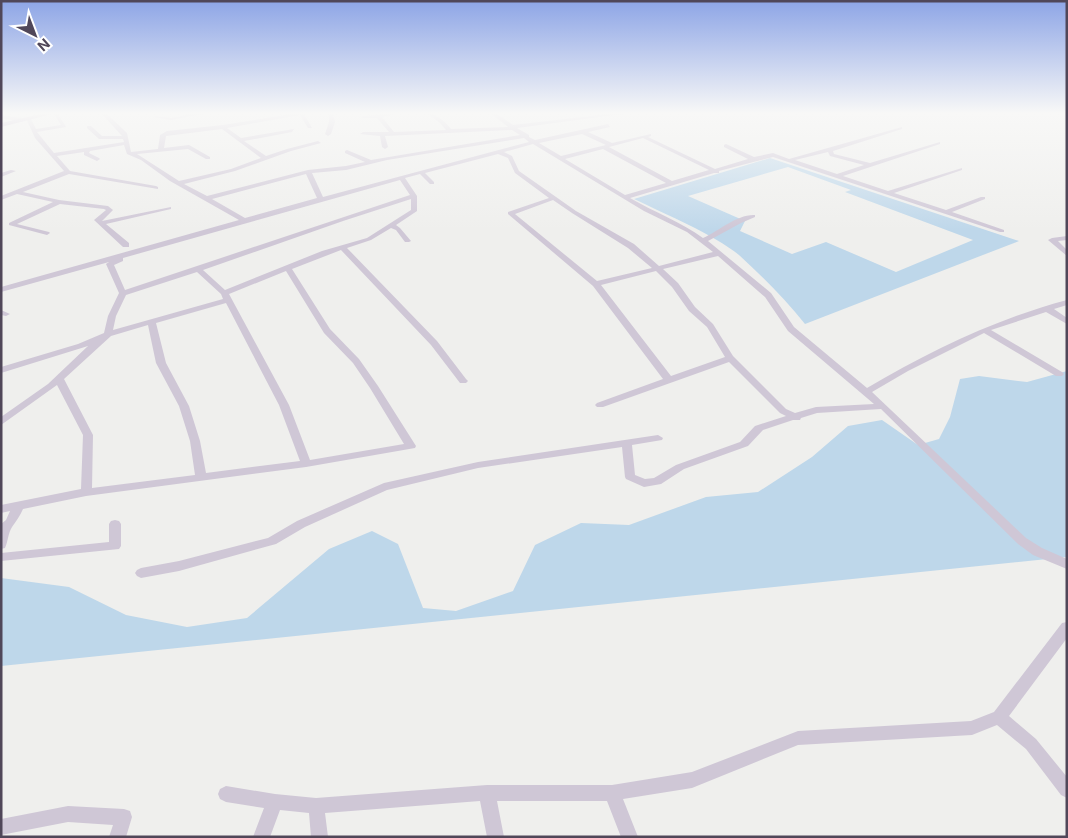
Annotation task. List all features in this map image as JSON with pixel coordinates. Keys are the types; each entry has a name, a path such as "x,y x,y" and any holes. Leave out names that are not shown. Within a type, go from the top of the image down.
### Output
{"street":[{"path":"52,155 69,153"},
{"path":"87,153 97,159"},
{"path":"129,153 147,160 179,183 190,187 245,221"},
{"path":"200,153 208,158"},
{"path":"257,153 264,158"},
{"path":"179,183 233,170 282,153"},
{"path":"350,153 370,162"},
{"path":"207,198 308,172 346,168 424,153"},
{"path":"1,290 321,199 495,153"},
{"path":"501,153 510,157 517,172 630,246 657,268 675,285 692,309 710,326 730,358 783,411 796,418"},
{"path":"554,153 625,198 703,241 720,253 768,295 791,329 886,408 1029,547 1067,566"},
{"path":"562,158 581,153"},
{"path":"615,153 672,184"},
{"path":"680,153 717,172"},
{"path":"741,153 753,159"},
{"path":"790,160 818,153"},
{"path":"831,153 832,155 869,165"},
{"path":"837,176 906,153"},
{"path":"52,155 68,172"},
{"path":"625,198 717,172 753,159 773,155 1002,231"},
{"path":"888,193 960,170"},
{"path":"1,174 13,171"},
{"path":"1,198 68,172 156,188"},
{"path":"308,172 321,199"},
{"path":"422,173 432,183"},
{"path":"1,370 81,346 108,334 152,322 226,296 288,269 369,239 414,211 414,196 402,178"},
{"path":"17,192 59,202 109,209 108,212 97,218 101,224 126,244"},
{"path":"1,422 59,379 90,346 108,334 111,330 112,316 123,292 198,269 320,225 414,196"},
{"path":"554,198 510,213 596,284 668,380"},
{"path":"945,213 983,198"},
{"path":"47,233 11,224 59,202"},
{"path":"101,224 169,208"},
{"path":"703,241 722,233 734,222 753,216"},
{"path":"392,226 398,229 407,241"},
{"path":"1067,238 1052,240 1067,254"},
{"path":"343,248 434,343 463,381"},
{"path":"596,284 720,253"},
{"path":"119,256 122,257 110,264 123,292"},
{"path":"198,269 226,296 284,405 306,464"},
{"path":"1,509 86,492 306,464 410,446 370,381 356,361 327,331 288,269"},
{"path":"866,392 905,369 984,330 1067,302"},
{"path":"1048,309 1067,322"},
{"path":"152,322 161,363 184,406 195,441 201,477"},
{"path":"984,330 1059,374"},
{"path":"600,405 730,358"},
{"path":"59,379 88,435 86,492"},
{"path":"627,442 630,477 644,483 657,481 680,467 744,444 760,428 826,408 886,408"},
{"path":"141,573 179,566 272,541 300,524 384,487 478,465 658,438"},
{"path":"1,545 6,526 11,522 18,506"},
{"path":"1,557 116,546 115,524"},
{"path":"226,794 316,806 487,793 612,793 692,780 798,738 972,728 999,717 1067,627"},
{"path":"999,717 1031,744 1067,790"},
{"path":"487,793 496,837"},
{"path":"612,793 630,837"},
{"path":"261,837 275,802"},
{"path":"316,806 320,837"},
{"path":"1,827 68,814 124,817 117,837"}],"shaded area":[{"path":"770,158 1019,241 805,324 774,288 739,255 703,232 634,199","holes":["788,167 851,190 845,192 973,240 896,272 826,242 792,254 740,231 745,221 688,196"]},
{"path":"1067,371 1067,557 1,666 1,578 69,587 126,615 187,627 247,618 329,549 372,531 398,544 423,608 456,611 513,591 535,545 581,523 629,525 706,497 758,492 812,457 848,426 882,420 918,445 939,439 950,417 960,379 979,376 1027,382"}]}
